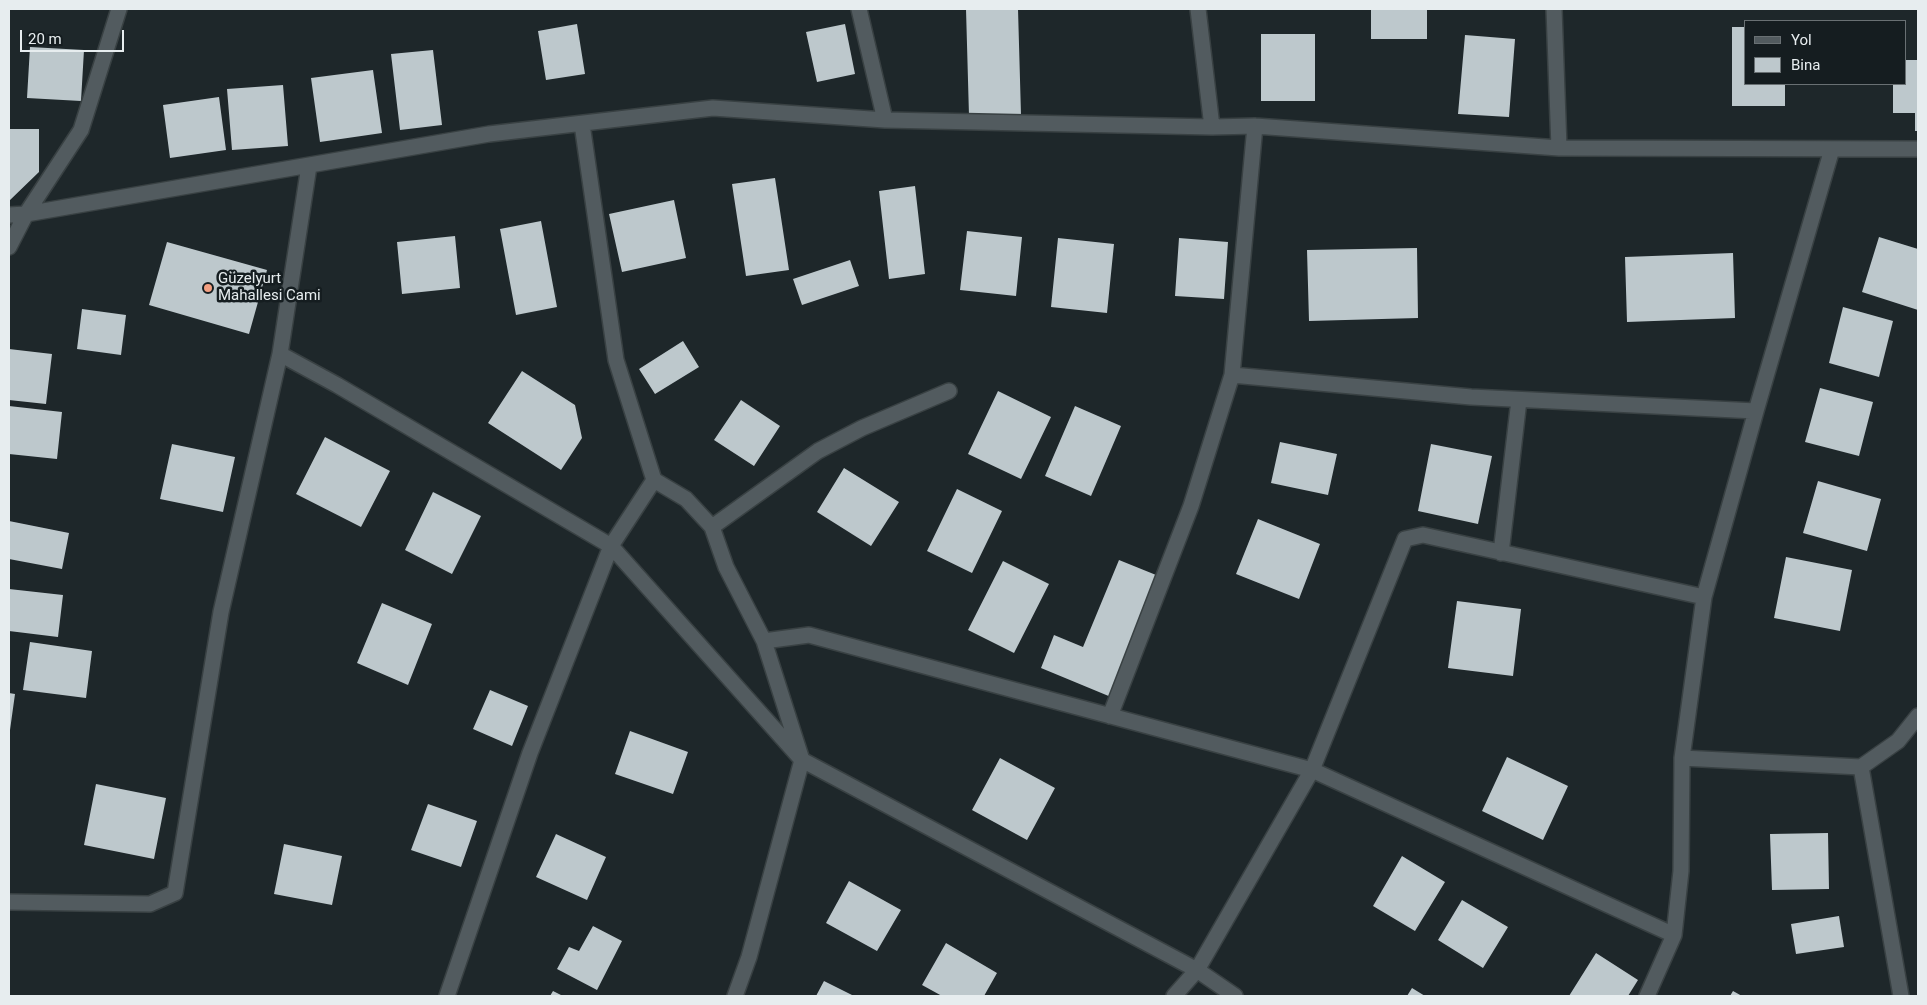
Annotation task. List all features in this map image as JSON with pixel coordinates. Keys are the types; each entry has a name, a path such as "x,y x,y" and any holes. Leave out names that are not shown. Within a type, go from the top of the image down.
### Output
{"street":[{"path":"9,247 26,214 81,130 119,9"},
{"path":"859,9 886,120"},
{"path":"1198,9 1212,127"},
{"path":"1554,9 1559,148"},
{"path":"9,215 26,214 489,134 713,108 886,120 1212,127 1254,126 1559,148 1918,149"},
{"path":"582,124 616,360 654,480 686,499 712,527 726,567 764,641 802,760 749,957 735,996"},
{"path":"1110,716 1191,506 1232,375 1254,126"},
{"path":"1647,996 1674,934 1682,871 1682,758 1704,597 1832,149"},
{"path":"9,902 150,904 174,893 221,612 280,354 309,166"},
{"path":"280,354 611,546 802,760 1197,970 1234,996"},
{"path":"1232,375 1471,397 1756,411"},
{"path":"712,527 818,451 862,428 949,391"},
{"path":"1501,553 1519,400"},
{"path":"447,996 530,753 611,546 654,480"},
{"path":"1174,996 1197,970 1312,770 1405,539 1423,536 1704,597"},
{"path":"764,641 808,635 1312,770 1674,934"},
{"path":"1682,758 1861,767 1898,741 1918,716"},
{"path":"1861,767 1901,996"}],"building":[{"path":"966,9 1018,9 1021,115 969,116"},
{"path":"1371,9 1427,9 1427,39 1371,39"},
{"path":"577,24 585,74 546,80 538,31"},
{"path":"845,24 855,74 817,82 806,32"},
{"path":"1732,27 1744,27 1744,85 1785,85 1785,106 1732,106"},
{"path":"1261,34 1315,34 1315,101 1261,101"},
{"path":"1465,35 1515,39 1509,117 1458,114"},
{"path":"30,47 84,50 81,101 27,98"},
{"path":"433,50 442,125 400,130 391,54"},
{"path":"1907,60 1918,60 1918,131 1915,131 1915,113 1893,113 1893,85 1907,85"},
{"path":"373,70 382,133 320,142 311,78"},
{"path":"283,85 288,146 232,150 227,89"},
{"path":"219,97 226,150 170,158 163,105"},
{"path":"9,129 39,129 39,172 9,201"},
{"path":"775,178 789,270 746,276 732,184"},
{"path":"915,186 925,274 889,279 879,191"},
{"path":"674,200 686,258 622,272 609,214"},
{"path":"541,221 557,307 516,315 500,229"},
{"path":"967,231 1022,237 1016,296 960,290"},
{"path":"455,236 460,288 402,294 397,242"},
{"path":"1879,237 1918,249 1918,310 1862,292"},
{"path":"1058,238 1114,244 1107,313 1051,307"},
{"path":"1179,238 1228,242 1224,299 1175,296"},
{"name":"Güzelyurt Mahallesi Cami","path":"167,242 267,270 249,334 149,305"},
{"path":"1417,248 1418,318 1309,321 1307,250"},
{"path":"1733,253 1735,318 1627,322 1625,257"},
{"path":"850,260 859,286 802,305 793,279"},
{"path":"1843,307 1893,321 1879,377 1829,363"},
{"path":"82,309 126,315 121,355 77,349"},
{"path":"683,341 699,367 655,394 639,369"},
{"path":"9,349 52,354 46,404 9,400"},
{"path":"522,371 575,405 582,438 561,470 488,423"},
{"path":"1820,388 1873,402 1859,456 1805,442"},
{"path":"998,391 1051,417 1021,479 968,454"},
{"path":"741,400 780,426 754,466 714,440"},
{"path":"9,406 62,412 57,459 9,454"},
{"path":"1075,406 1121,426 1091,496 1045,476"},
{"path":"325,437 390,471 361,527 296,494"},
{"path":"1280,442 1337,454 1328,495 1271,483"},
{"path":"172,444 235,457 223,512 160,499"},
{"path":"1431,444 1492,456 1478,524 1418,511"},
{"path":"844,468 899,502 871,546 817,512"},
{"path":"1818,481 1881,499 1867,551 1803,533"},
{"path":"957,489 1002,511 972,573 927,551"},
{"path":"433,492 481,516 452,574 405,550"},
{"path":"1258,519 1320,544 1299,599 1236,574"},
{"path":"9,521 69,533 62,569 9,559"},
{"path":"1786,557 1852,570 1840,631 1774,618"},
{"path":"1119,560 1161,577 1111,697 1041,668 1054,635 1083,647"},
{"path":"1003,561 1049,584 1014,653 968,630"},
{"path":"9,589 63,595 58,637 9,631"},
{"path":"1457,601 1521,609 1513,676 1448,668"},
{"path":"382,603 432,624 408,685 357,663"},
{"path":"30,642 92,651 86,698 23,690"},
{"path":"490,690 528,706 512,746 473,729"},
{"path":"9,693 15,694 10,730 9,730"},
{"path":"630,731 688,752 673,794 615,774"},
{"path":"1507,757 1568,786 1543,840 1482,811"},
{"path":"1000,758 1055,788 1027,840 972,810"},
{"path":"96,784 166,798 154,859 84,845"},
{"path":"428,804 477,821 461,867 411,850"},
{"path":"1828,833 1829,889 1772,890 1770,834"},
{"path":"556,834 606,857 587,900 536,877"},
{"path":"284,844 342,856 332,905 274,894"},
{"path":"1402,856 1445,882 1415,931 1373,906"},
{"path":"849,881 901,910 877,951 826,923"},
{"path":"1462,900 1508,927 1483,968 1438,940"},
{"path":"1839,916 1844,947 1796,954 1791,924"},
{"path":"593,926 622,941 597,990 557,969 569,947 579,951"},
{"path":"946,943 997,973 984,996 942,996 922,985"},
{"path":"1596,953 1638,980 1628,996 1569,996"},
{"path":"824,981 854,996 816,996"},
{"path":"1412,988 1425,996 1407,996"},
{"path":"553,991 563,996 550,996"},
{"path":"1733,991 1742,996 1730,996"}],"place":[{"name":"Güzelyurt Mahallesi Cami","path":"208,288"}]}
